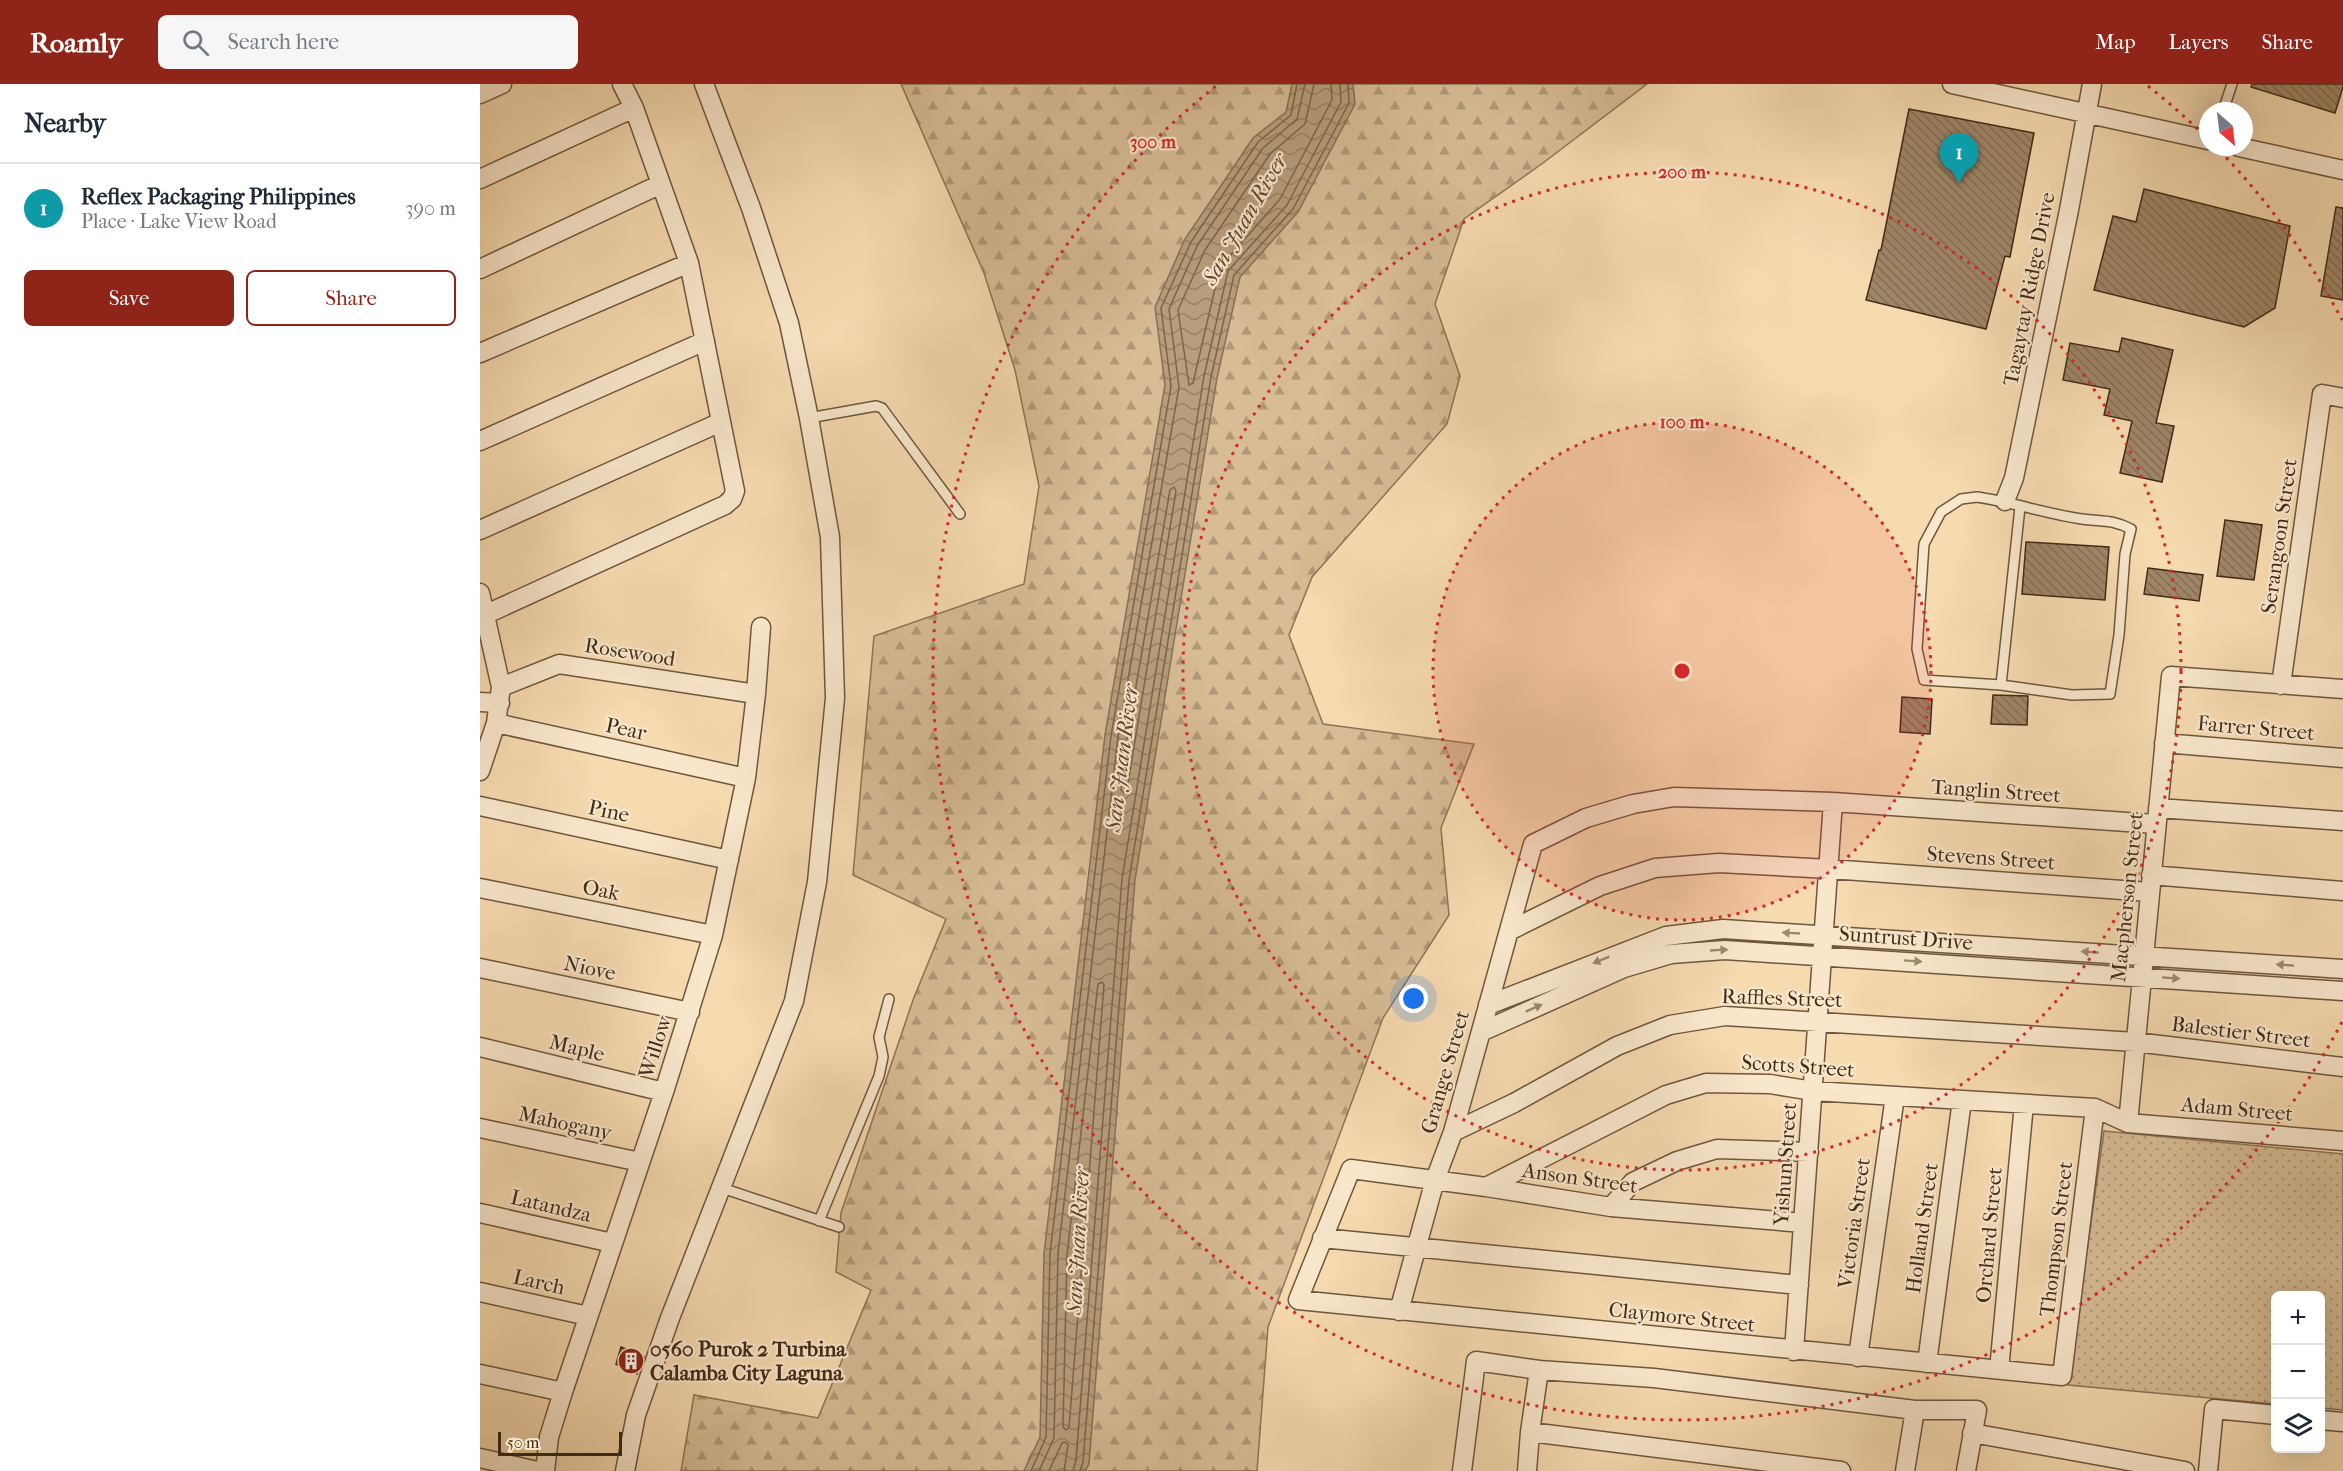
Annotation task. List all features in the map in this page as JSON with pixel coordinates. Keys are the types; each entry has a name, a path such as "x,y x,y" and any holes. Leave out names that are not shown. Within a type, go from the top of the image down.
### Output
{"street":[{"path":"480,94 502,84"},
{"path":"483,616 725,505 732,499 735,491 689,263 634,108 622,84"},
{"path":"625,1471 636,1415 670,1318 794,1001 817,882 835,698 830,537 789,322 751,208 704,84"},
{"path":"1952,84 2199,138"},
{"name":"Tagaytay Ridge Drive","path":"2012,504 2014,478 2069,210 2092,84"},
{"path":"480,179 634,108"},
{"path":"2253,150 2343,170"},
{"path":"480,269 661,184"},
{"path":"480,353 689,263"},
{"path":"480,441 705,341"},
{"name":"Serangoon Street","path":"2281,684 2322,394 2343,398"},
{"path":"480,530 721,422"},
{"path":"480,593 500,695 496,723 480,771"},
{"name":"Willow","path":"545,1471 549,1437 563,1392 664,1092 713,935 746,778 761,627"},
{"name":"Rosewood","path":"500,695 559,664 756,694"},
{"name":"Macpherson Street","path":"2128,1123 2171,676 2281,684"},
{"path":"2281,684 2343,689"},
{"path":"480,702 500,695"},
{"name":"Pear","path":"496,723 746,778"},
{"name":"Farrer Street","path":"2164,743 2343,758"},
{"name":"Tanglin Street","path":"1533,844 1586,818 1633,804 1674,797 2343,821"},
{"name":"Yishun Street","path":"1794,1351 1833,802"},
{"name":"Pine","path":"480,806 729,860"},
{"name":"Grange Street","path":"1399,1311 1435,1179 1453,1132 1533,844"},
{"name":"Stevens Street","path":"1509,931 1600,886 1655,868 1719,863 2343,891"},
{"name":"Oak","path":"480,888 713,935"},
{"name":"Suntrust Drive","path":"1488,1005 1666,936 1723,929 2343,969"},
{"name":"Suntrust Drive","path":"1481,1032 1624,968 1671,954 1725,950 2343,991"},
{"name":"Niove","path":"480,968 690,1012"},
{"name":"Raffles Street","path":"1453,1132 1514,1103 1617,1046 1670,1025 1725,1016 2135,1042"},
{"name":"Balestier Street","path":"2135,1042 2343,1067"},
{"name":"Maple","path":"480,1047 664,1092"},
{"name":"Scotts Street","path":"1486,1187 1666,1095 1706,1083 1770,1084 1813,1091 2095,1108 2128,1123"},
{"name":"Victoria Street","path":"1858,1357 1895,1096"},
{"name":"Holland Street","path":"1927,1363 1962,1100"},
{"name":"Orchard Street","path":"1999,1370 2024,1104"},
{"name":"Thompson Street","path":"2062,1376 2095,1108"},
{"name":"Adam Street","path":"2128,1123 2343,1141"},
{"name":"Mahogany","path":"480,1128 640,1162"},
{"path":"1611,1208 1633,1182 1677,1161 1717,1149 1809,1152"},
{"name":"Anson Street","path":"1322,1238 1351,1168 1435,1179 1611,1208 1803,1223"},
{"name":"Latandza","path":"480,1213 612,1243"},
{"path":"1322,1238 1799,1285"},
{"name":"Claymore Street","path":"1322,1238 1298,1300 2062,1376"},
{"name":"Larch","path":"480,1292 588,1316"},
{"path":"1462,1471 1476,1361 1539,1370 1654,1378 1915,1410 1977,1410 1966,1471"},
{"path":"1527,1471 1539,1370"},
{"path":"480,1374 563,1392"},
{"path":"2208,1471 2214,1409 2271,1415"},
{"path":"1905,1471 1915,1410"},
{"path":"2325,1420 2343,1422"},
{"path":"1530,1432 1841,1471"},
{"path":"1972,1433 2185,1471"},
{"path":"480,1458 537,1471"}],"lane":[{"path":"2226,102 2232,84"},
{"path":"809,418 876,406 882,408 960,514"},
{"path":"1977,497 2012,504 2082,519 2115,521 2131,529 2125,554 2120,635 2110,694 2072,695 2001,685 1924,680 1917,649 1924,544 1941,512 1961,499 1977,497"},
{"path":"2001,685 2012,504"},
{"path":"819,1221 879,1076 883,1056 879,1037 889,999"},
{"path":"722,1188 839,1227"}],"green space":[{"path":"901,84 1647,84 1543,163 1464,219 1435,304 1460,376 1447,424 1312,577 1289,635 1323,724 1474,744 1441,828 1449,915 1383,1018 1268,1327 1257,1471 681,1471 694,1395 818,1418 871,1290 836,1272 841,1213 913,1000 946,919 853,875 874,636 1024,584 1039,486 1015,370 984,273"},
{"path":"2104,1131 2343,1154 2343,1410 2325,1408 2325,1291 2271,1291 2271,1404 2068,1385"}],"water":[{"name":"San Juan River","path":"1292,84 1353,84 1355,104 1298,212 1240,277 1217,378 1135,880 1089,1464 1085,1471 1024,1471 1040,1437 1044,1254 1105,735 1165,385 1155,307 1185,239 1253,138 1286,112"}],"building":[{"path":"2252,84 2343,84 2343,87 2335,113 2251,87"},
{"path":"1909,109 2034,133 2010,257 2005,256 1986,329 1866,300 1879,250 1881,250"},
{"path":"2144,189 2290,226 2275,308 2244,327 2094,290 2113,216 2136,222"},
{"path":"2336,207 2343,208 2343,300 2321,296"},
{"path":"2122,338 2173,350 2156,423 2174,426 2162,482 2120,473 2132,421 2104,415 2110,389 2063,380 2070,343 2119,352"},
{"path":"2225,520 2262,525 2254,580 2217,576"},
{"path":"2026,542 2109,547 2105,600 2022,594"},
{"path":"2148,568 2203,575 2199,601 2144,594"},
{"path":"1993,695 2028,696 2027,725 1991,724"},
{"path":"1902,697 1932,699 1930,734 1900,732"},
{"name":"0560 Purok 2 Turbina Calamba City Laguna","path":"621,1347 644,1357 637,1374 616,1364"}],"place":[{"name":"Reflex Packaging Philippines","path":"1959,183"},
{"name":"0560 Purok 2 Turbina Calamba City Laguna","path":"631,1361"}]}
